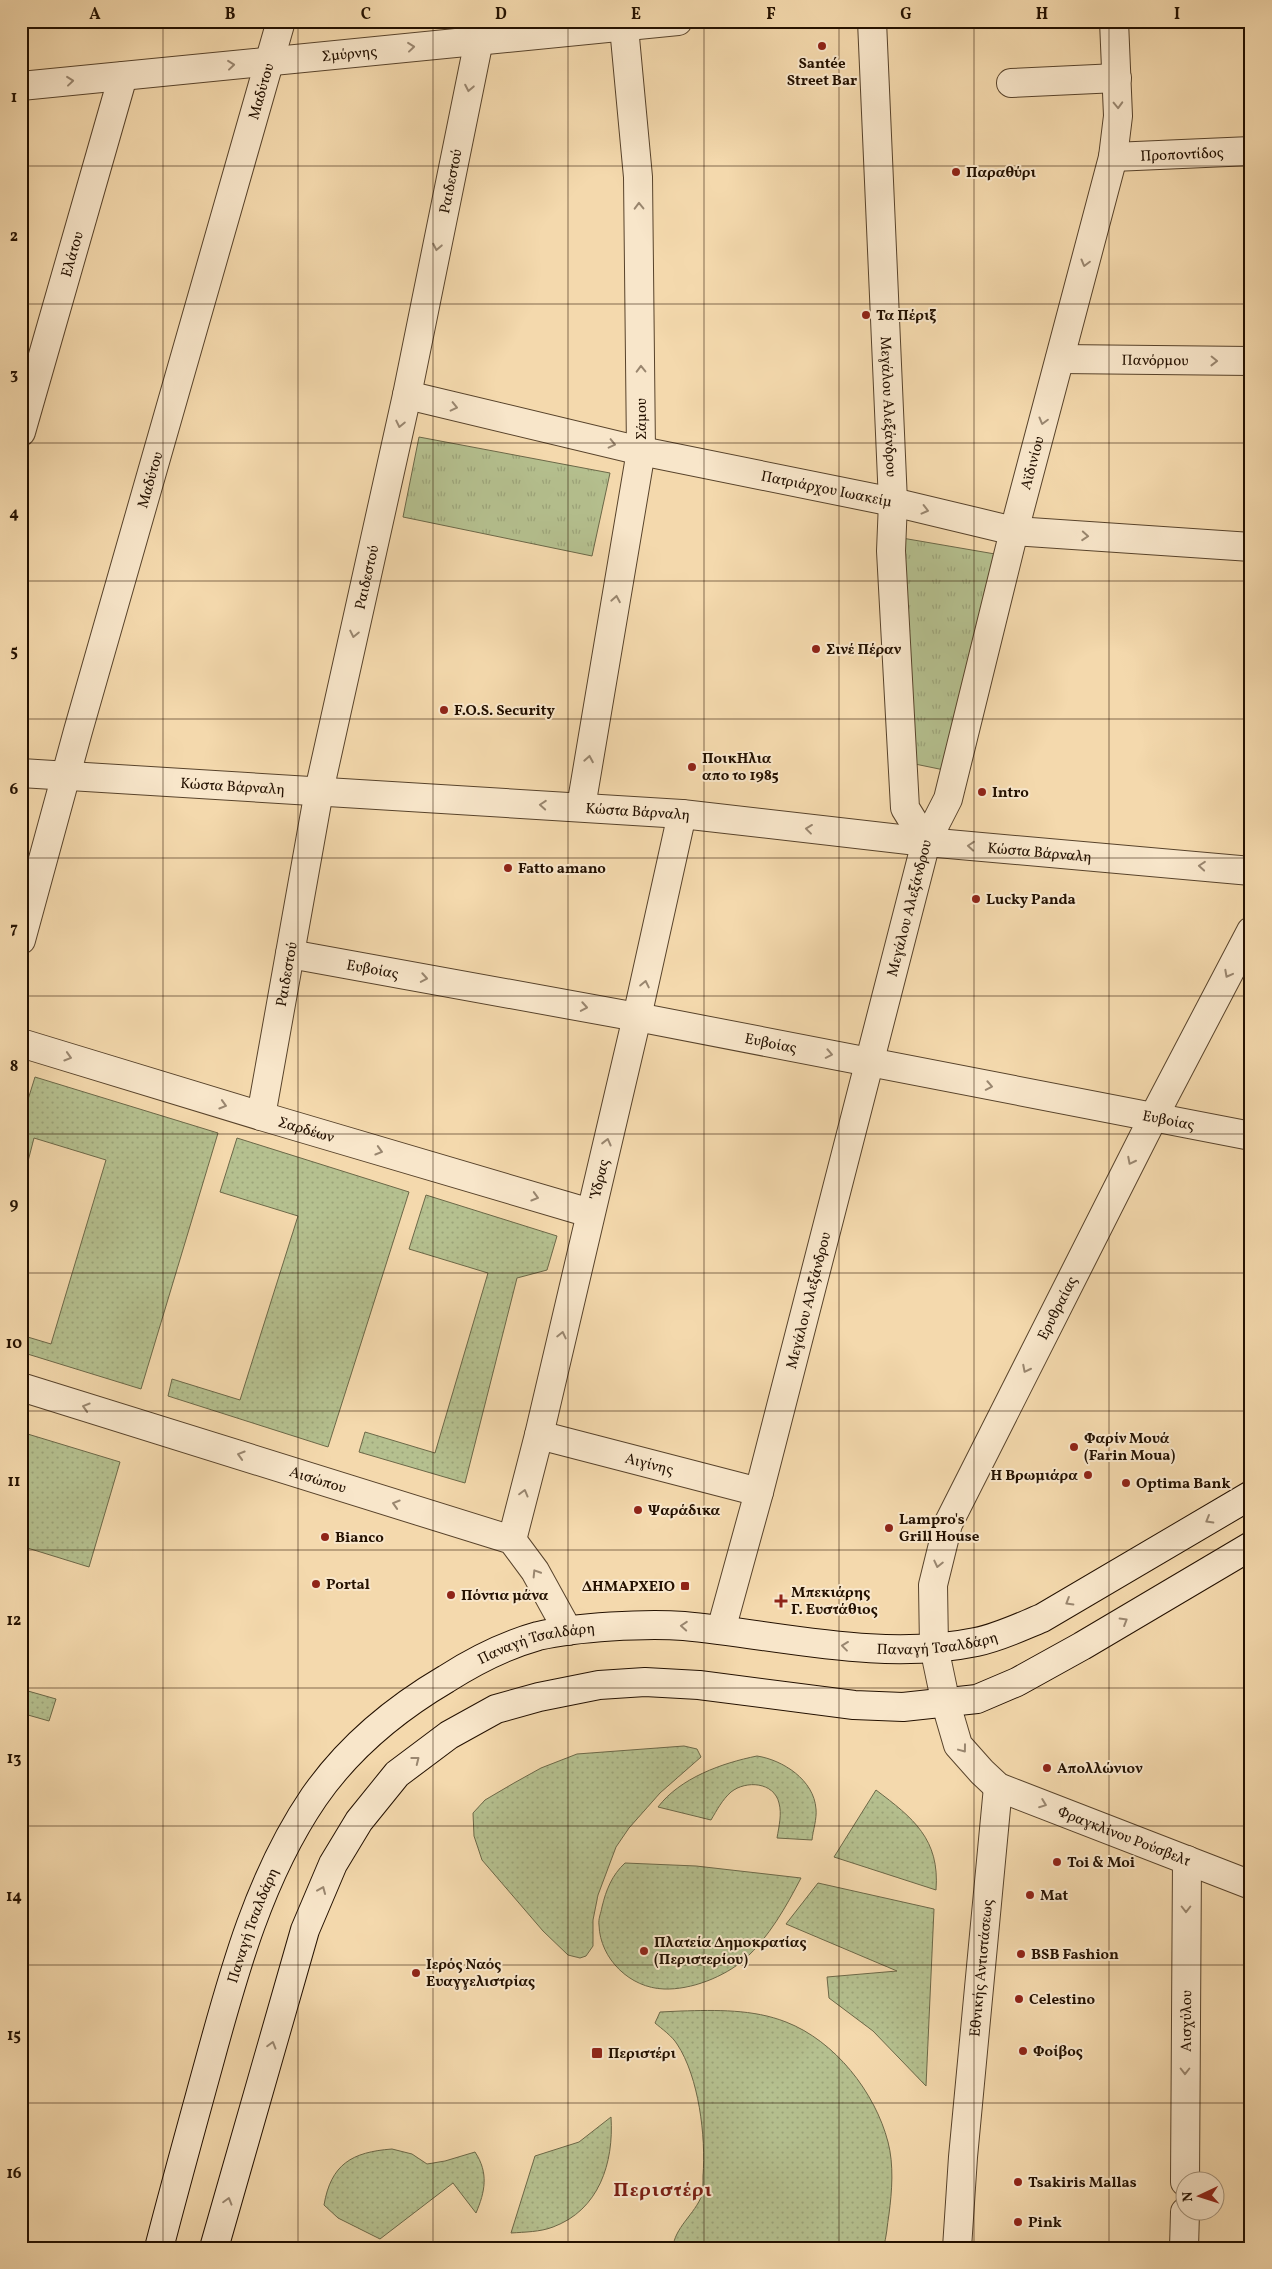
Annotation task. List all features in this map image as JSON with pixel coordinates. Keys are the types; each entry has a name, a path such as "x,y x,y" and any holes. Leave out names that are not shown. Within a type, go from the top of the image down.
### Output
{"street":[{"name":"Μαδύτου","path":"21,940 66,775 281,21"},
{"name":"Σμύρνης","path":"21,86 678,21"},
{"name":"Μεγάλου Αλεξάνδρου","path":"721,1630 759,1492 926,842 905,808 891,551 893,502 872,21"},
{"name":"Αϊδινίου","path":"926,842 948,799 1014,532 1113,156 1118,116 1114,21"},
{"name":"Σάμου","path":"581,808 641,451 638,177 624,26"},
{"name":"Ραιδεστού","path":"260,1116 319,791 407,395 479,40"},
{"name":"Ελάτου","path":"21,432 123,76"},
{"path":"1011,83 1117,78"},
{"name":"Προποντίδος","path":"1113,156 1251,151"},
{"name":"Πανόρμου","path":"1060,359 1251,361"},
{"name":"Πατριάρχου Ιωακείμ","path":"407,395 641,451 893,502 1014,532 1251,547"},
{"name":"Κώστα Βάρναλη","path":"21,773 682,814 926,842 1251,871"},
{"name":"Ύδρας","path":"512,1540 539,1435 637,1017 682,814"},
{"name":"Ερυθραίας","path":"946,1704 934,1647 933,1585 948,1524 1153,1118 1251,931"},
{"name":"Ευβοίας","path":"290,954 637,1017 1251,1136"},
{"name":"Σαρδέων","path":"21,1043 260,1116 590,1213"},
{"name":"Αισώπου","path":"21,1387 512,1540"},
{"name":"Αιγίνης","path":"539,1435 759,1492"},
{"name":"Παναγή Τσαλδάρη","path":"159,2248 230,1987 260,1900 282,1849 314,1797 362,1740 431,1688 475,1661 537,1637 568,1631 679,1626 856,1647 934,1647 975,1642 1006,1634 1042,1618 1251,1495"},
{"path":"512,1540 535,1571 568,1631"},
{"path":"214,2248 305,1930 333,1864 359,1821 397,1774 449,1734 496,1709 539,1697 599,1685 645,1682 699,1685 854,1705 903,1707 946,1704 977,1699 1017,1682 1251,1546"},
{"path":"946,1704 958,1744 998,1787"},
{"name":"Φραγκλίνου Ρούσβελτ","path":"998,1787 1251,1885"},
{"name":"Εθνικής Αντιστάσεως","path":"957,2248 963,2157 998,1787"},
{"name":"Αισχύλου","path":"1185,2172 1187,1860"},
{"path":"1184,2248 1185,2222"}],"green space":[{"path":"419,437 610,473 592,556 403,517"},
{"path":"902,538 995,554 949,771 915,764"},
{"path":"35,1077 218,1133 141,1389 21,1352 21,1335 51,1344 106,1160 34,1138 26,1169 21,1167 21,1122"},
{"path":"237,1138 409,1192 328,1447 168,1396 172,1379 240,1400 298,1216 220,1192"},
{"path":"426,1195 557,1236 547,1270 517,1278 465,1483 359,1452 365,1432 435,1453 488,1273 409,1249"},
{"path":"21,1432 120,1462 89,1567 21,1546"},
{"path":"21,1689 56,1699 49,1721 21,1713"},
{"path":"684,1746 697,1749 701,1757 660,1793 629,1828 616,1847 598,1895 593,1920 593,1946 586,1956 580,1958 568,1955 543,1931 482,1860 474,1836 473,1813 485,1800 514,1783 541,1768 577,1754"},
{"path":"757,1756 767,1758 787,1767 796,1773 810,1789 816,1809 812,1840 777,1838 780,1816 779,1803 772,1791 759,1785 744,1786 731,1792 722,1802 711,1820 658,1807 678,1788 703,1773"},
{"path":"876,1790 912,1820 929,1843 934,1857 936,1890 834,1857"},
{"path":"625,1863 696,1866 801,1878 783,1911 762,1941 745,1959 717,1977 707,1981 696,1985 664,1989 640,1983 619,1969 611,1960 601,1937 599,1920 605,1895 613,1878"},
{"path":"818,1883 934,1909 926,2086 873,2031 829,1998 827,1977 897,1971 786,1924"},
{"path":"660,2012 748,2013 786,2022 821,2042 850,2070 863,2087 882,2123 890,2151 892,2169 891,2196 883,2248 673,2248 677,2234 702,2195 704,2160 702,2126 691,2073 675,2041 655,2023"},
{"path":"611,2117 610,2151 606,2168 592,2197 582,2209 569,2219 548,2229 511,2233 535,2156 579,2142"},
{"path":"392,2149 412,2154 427,2164 475,2152 484,2175 482,2198 476,2213 453,2183 380,2239 338,2218 324,2205 332,2179 346,2163 365,2153"}],"place":[{"name":"Santée Street Bar","path":"822,46"},
{"name":"Παραθύρι","path":"956,172"},
{"name":"Τα Πέριξ","path":"866,315"},
{"name":"Σινέ Πέραν","path":"816,649"},
{"name":"F.O.S. Security","path":"444,710"},
{"name":"ΠοικΗλια απο το 1985","path":"692,767"},
{"name":"Intro","path":"982,792"},
{"name":"Fatto amano","path":"508,868"},
{"name":"Lucky Panda","path":"976,899"},
{"name":"Φαρίν Μουά (Farin Moua)","path":"1074,1447"},
{"name":"Η Βρωμιάρα","path":"1088,1475"},
{"name":"Optima Bank","path":"1126,1483"},
{"name":"Ψαράδικα","path":"638,1510"},
{"name":"Lampro's Grill House","path":"889,1528"},
{"name":"Bianco","path":"325,1537"},
{"name":"Portal","path":"316,1584"},
{"name":"ΔΗΜΑΡΧΕΙΟ","path":"685,1586"},
{"name":"Πόντια μάνα","path":"451,1595"},
{"name":"Μπεκιάρης Γ. Ευστάθιος","path":"781,1601"},
{"name":"Απολλώνιον","path":"1047,1768"},
{"name":"Toi & Moi","path":"1057,1862"},
{"name":"Mat","path":"1030,1895"},
{"name":"Πλατεία Δημοκρατίας (Περιστερίου)","path":"644,1951"},
{"name":"BSB Fashion","path":"1021,1954"},
{"name":"Ιερός Ναός Ευαγγελιστρίας","path":"416,1973"},
{"name":"Celestino","path":"1019,1999"},
{"name":"Φοίβος","path":"1023,2051"},
{"name":"Περιστέρι","path":"597,2053"},
{"name":"Tsakiris Mallas","path":"1018,2182"},
{"name":"Pink","path":"1018,2222"}],"district":[{"name":"Περιστέρι","path":"663,2189"}]}
